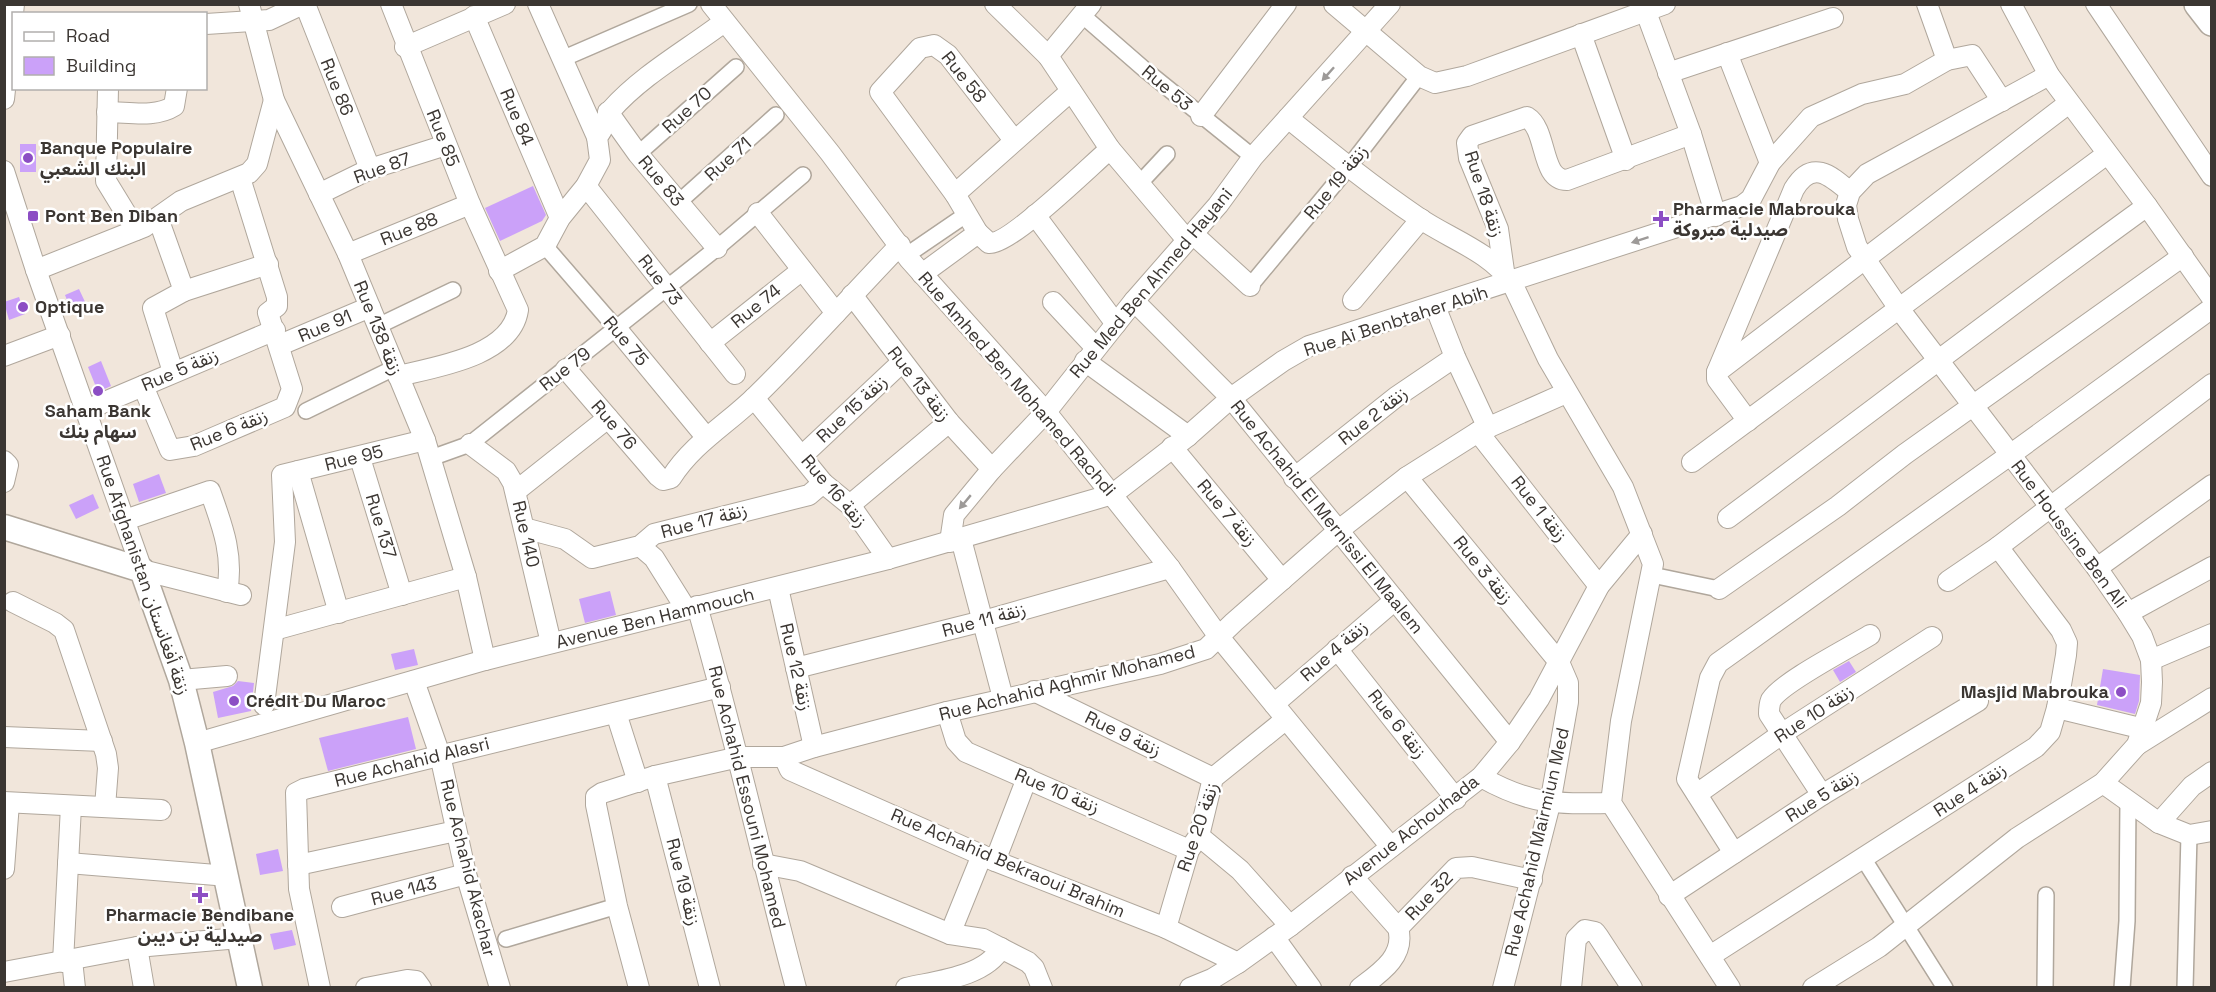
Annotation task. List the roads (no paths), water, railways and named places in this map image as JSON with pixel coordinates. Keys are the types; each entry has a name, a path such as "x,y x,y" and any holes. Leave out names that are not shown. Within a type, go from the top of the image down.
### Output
{"main road":[{"path":"2198,4 2211,22"}],"street":[{"path":"207,24 252,13 275,18 304,4"},
{"name":"Rue 86","path":"304,4 370,169"},
{"name":"Rue 85","path":"391,4 405,47 470,204 518,310 516,323 512,330 462,361 396,372"},
{"path":"405,47 506,4"},
{"path":"499,271 545,246 560,218 586,186 600,160 597,137 538,4"},
{"path":"562,59 689,4"},
{"path":"995,4 1048,56 1110,149 1140,183 1191,237 1250,286"},
{"path":"1200,116 1286,4"},
{"path":"1334,4 1426,81 1445,82 1581,34 1644,8 1665,4"},
{"name":"Rue Med Ben Ahmed Hayani","path":"956,541 954,516 992,469 1046,412 1134,301 1191,237 1253,157 1390,4"},
{"path":"1927,4 1947,60 1972,55 2002,101"},
{"path":"2011,4 2049,75 2148,206 2211,298"},
{"path":"2096,4 2211,176"},
{"path":"1644,8 1690,134 1716,216"},
{"path":"597,137 605,129 608,112 717,10"},
{"name":"Rue Amhed Ben Mohamed Rachdi","path":"717,10 922,274 1046,412 1170,568 1219,637 1391,847"},
{"path":"1048,56 1087,10"},
{"name":"Rue 53","path":"1087,10 1200,116 1253,157"},
{"name":"Rue 138 زنقة","path":"252,13 274,100 348,254 428,449 466,577 485,660"},
{"name":"Rue 84","path":"474,16 560,218"},
{"path":"1668,73 1833,18"},
{"path":"1581,34 1626,160"},
{"path":"4,99 12,38"},
{"name":"Rue 58","path":"955,194 880,92 924,46 934,45 944,50 1014,140"},
{"path":"1727,53 1770,164"},
{"name":"Rue Ai Benbtaher Abih","path":"1113,494 1180,442 1231,398 1283,361 1309,346 1435,306 1508,277 1716,216 1748,203 1770,164 1811,117 1862,94 1905,84 1947,60"},
{"name":"Rue 70","path":"638,154 736,67"},
{"path":"1748,421 1717,379 1717,372 1799,181 1806,174 1822,172 1850,192 1867,174 2049,75"},
{"name":"Rue 19 زنقة","path":"1250,286 1348,168 1419,76"},
{"path":"108,90 106,181 136,230"},
{"path":"107,112 153,113 166,110 174,105 177,90"},
{"path":"1071,91 955,194 978,233 986,242 996,243 1035,215 1110,149"},
{"path":"36,270 136,230 158,218 181,201 240,178 257,164 274,100"},
{"path":"1717,372 2069,103"},
{"name":"Rue 83","path":"608,112 638,154 717,248"},
{"name":"Rue 71","path":"679,202 776,115"},
{"name":"Rue 18 زنقة","path":"1508,277 1496,222 1469,158 1467,142 1472,136 1527,117 1536,124 1551,171 1561,180 1580,177 1690,134"},
{"path":"1288,118 1348,168 1421,219 1482,255 1508,277 1566,393 1623,487 1651,554 1652,575 1621,721 1611,802 1669,896 1730,987"},
{"name":"Rue 87","path":"319,194 370,169 446,146"},
{"path":"1140,183 1167,154"},
{"path":"1692,462 1900,310 2107,154"},
{"name":"Rue Afghanistan زنقة أفغانستان","path":"4,171 8,197 60,335 181,680 198,743 250,987"},
{"name":"Rue 79","path":"428,449 470,444 717,248 803,175"},
{"path":"240,178 277,297 277,306 268,313 277,337"},
{"name":"Rue 73","path":"586,186 735,374"},
{"name":"Rue Houssine Ben Ali","path":"1813,987 1907,926 2017,838 2103,783 2140,737 2151,703 2151,660 2142,636 2097,568 1900,310 1857,247 1846,206 1850,192"},
{"name":"Rue 88","path":"348,254 470,204"},
{"path":"1728,518 1941,361 2005,308 2148,206"},
{"path":"758,213 836,313"},
{"path":"706,437 754,398 852,295 903,250 967,214"},
{"path":"1035,215 1116,324"},
{"path":"158,218 184,291"},
{"path":"1353,300 1421,219"},
{"path":"922,274 978,233"},
{"name":"Rue 75","path":"545,246 706,437"},
{"path":"1652,575 1719,589 1838,506 1905,454 2183,256"},
{"path":"173,372 153,308 184,291 268,264"},
{"name":"Rue 74","path":"710,343 802,270"},
{"path":"378,326 453,290"},
{"name":"Rue 13 زنقة","path":"852,295 901,363 948,422 992,469"},
{"name":"Rue Achahid El Mernissi El Maalem","path":"1134,301 1231,398 1510,742"},
{"name":"Rue 7 زنقة","path":"1053,302 1090,355 1180,442 1282,580"},
{"name":"Rue 1 زنقة","path":"1435,306 1483,430 1599,586"},
{"name":"Rue 91","path":"277,337 370,307"},
{"path":"1734,853 1688,782 1687,771 1710,678 1721,658 2010,455 2211,308"},
{"path":"4,356 60,335"},
{"name":"Rue 5 زنقة","path":"86,410 173,372 277,337"},
{"name":"Rue 6 زنقة","path":"143,386 170,450 194,446 285,406 292,389 277,337"},
{"name":"Rue 2 زنقة","path":"1294,478 1396,397 1455,357"},
{"name":"Rue 15 زنقة","path":"802,456 901,363"},
{"name":"Rue 76","path":"566,369 663,480 671,478 682,461 706,437"},
{"path":"306,411 396,372"},
{"path":"1947,581 1998,547 2211,384"},
{"name":"Rue Achahid Aghmir Mohamed","path":"617,906 596,797 646,779 739,757 784,757 947,712 1189,656 1206,649 1339,530 1407,477 1483,430 1566,393"},
{"name":"Rue 16 زنقة","path":"754,398 823,483 850,505 888,559"},
{"path":"516,491 608,418"},
{"path":"850,505 948,422"},
{"name":"Rue 140","path":"470,444 506,471 516,491 551,643"},
{"name":"Rue 95","path":"290,473 360,458 428,449"},
{"name":"Rue 137","path":"360,458 402,595"},
{"path":"4,482 8,465 5,461"},
{"path":"290,473 339,613"},
{"path":"264,705 285,542 290,473"},
{"name":"Rue 3 زنقة","path":"1407,477 1559,662"},
{"name":"Rue 17 زنقة","path":"524,528 565,538 586,556 599,558 640,546 654,534 809,495 823,483"},
{"path":"2097,568 2211,485"},
{"path":"4,527 67,548 84,550 142,570 234,594 228,546 210,491 125,520"},
{"name":"Avenue Ben Hammouch","path":"198,743 485,660 888,559 1113,494"},
{"path":"4,513 70,538 84,550"},
{"name":"Avenue Achouhada","path":"1190,987 1212,979 1282,932 1352,876 1456,799 1481,777 1510,742 1559,662 1599,586 1642,534"},
{"path":"956,541 983,621 1003,698"},
{"name":"Rue Achahid Essouni Mohamed","path":"640,546 654,558 691,608 720,687 796,987"},
{"name":"Rue 4 زنقة","path":"1710,956 2036,747 2050,732 2057,708 2067,643 2061,630 1998,547"},
{"path":"2128,613 2211,567"},
{"name":"Rue 11 زنقة","path":"796,668 983,621 1170,568"},
{"path":"274,630 466,577"},
{"name":"Rue 12 زنقة","path":"777,588 814,747"},
{"name":"Rue 4 زنقة","path":"1280,712 1337,649 1395,600"},
{"path":"13,602 56,623 64,630 102,741 108,768 105,807"},
{"path":"2151,660 2211,634"},
{"path":"1822,795 1769,714 1769,705 1776,695 1870,635"},
{"name":"Rue 10 زنقة","path":"1697,794 1783,734 1932,637"},
{"name":"Rue 6 زنقة","path":"1337,649 1456,799"},
{"name":"Rue Achahid Mairmiun Med","path":"1503,987 1550,804 1568,702 1568,683 1559,662"},
{"path":"181,680 227,676"},
{"name":"Rue Achahid Akachar","path":"414,681 440,755 466,874 500,987"},
{"name":"Rue Achahid Alasri","path":"320,987 299,889 296,794 304,789 720,687"},
{"name":"Rue 9 زنقة","path":"1034,691 1213,778"},
{"path":"2057,708 2140,737 2211,698"},
{"name":"Rue 5 زنقة","path":"1669,896 1822,795 1978,701"},
{"name":"Rue 10 زنقة","path":"947,712 954,737 961,748 1027,778 1194,843 1240,870 1282,932 1311,987"},
{"name":"Rue 20 زنقة","path":"1166,928 1213,778 1280,712"},
{"name":"Rue 19 زنقة","path":"616,713 646,779 710,987"},
{"path":"4,736 102,741"},
{"name":"Rue Achahid Bekraoui Brahim","path":"784,757 790,770 989,858 1166,928 1238,963"},
{"path":"2159,823 2192,786 2211,772"},
{"path":"1481,777 1518,795 1550,804 1611,802"},
{"path":"950,934 1027,778"},
{"path":"2103,783 2159,823 2189,835 2211,831"},
{"path":"2122,987 2127,921 2128,801"},
{"path":"4,869 7,802 161,810"},
{"path":"71,806 68,863 68,961 75,987"},
{"path":"298,865 456,831"},
{"path":"2185,987 2189,835"},
{"path":"1863,858 1945,987"},
{"path":"68,863 216,875 226,873"},
{"path":"764,864 800,871 950,934 983,939 1034,968 1042,987"},
{"name":"Rue 32","path":"1366,986 1397,953 1398,928 1456,868 1472,867 1532,880"},
{"name":"Rue 143","path":"342,907 466,874"},
{"name":"Rue 32","path":"1352,876 1398,928"},
{"path":"2045,987 2046,896"},
{"path":"506,939 617,906 639,987"},
{"path":"1571,987 1576,939 1585,930 1598,936 1632,987"},
{"path":"4,972 137,947 239,938"},
{"path":"137,947 144,987"},
{"path":"906,987 973,970 993,960 1002,948"},
{"path":"366,987 407,980 416,981 421,987"}],"place":[{"name":"Banque Populaire البنك الشعبي","path":"28,158"},
{"name":"Pont Ben Diban","path":"33,216"},
{"name":"Pharmacie Mabrouka صيدلية مبروكة","path":"1661,219"},
{"name":"Optique","path":"23,307"},
{"name":"Saham Bank سهام بنك","path":"98,391"},
{"name":"Masjid Mabrouka","path":"2121,692"},
{"name":"Crédit Du Maroc","path":"234,701"},
{"name":"Pharmacie Bendibane صيدلية بن ديبن","path":"200,895"}]}
